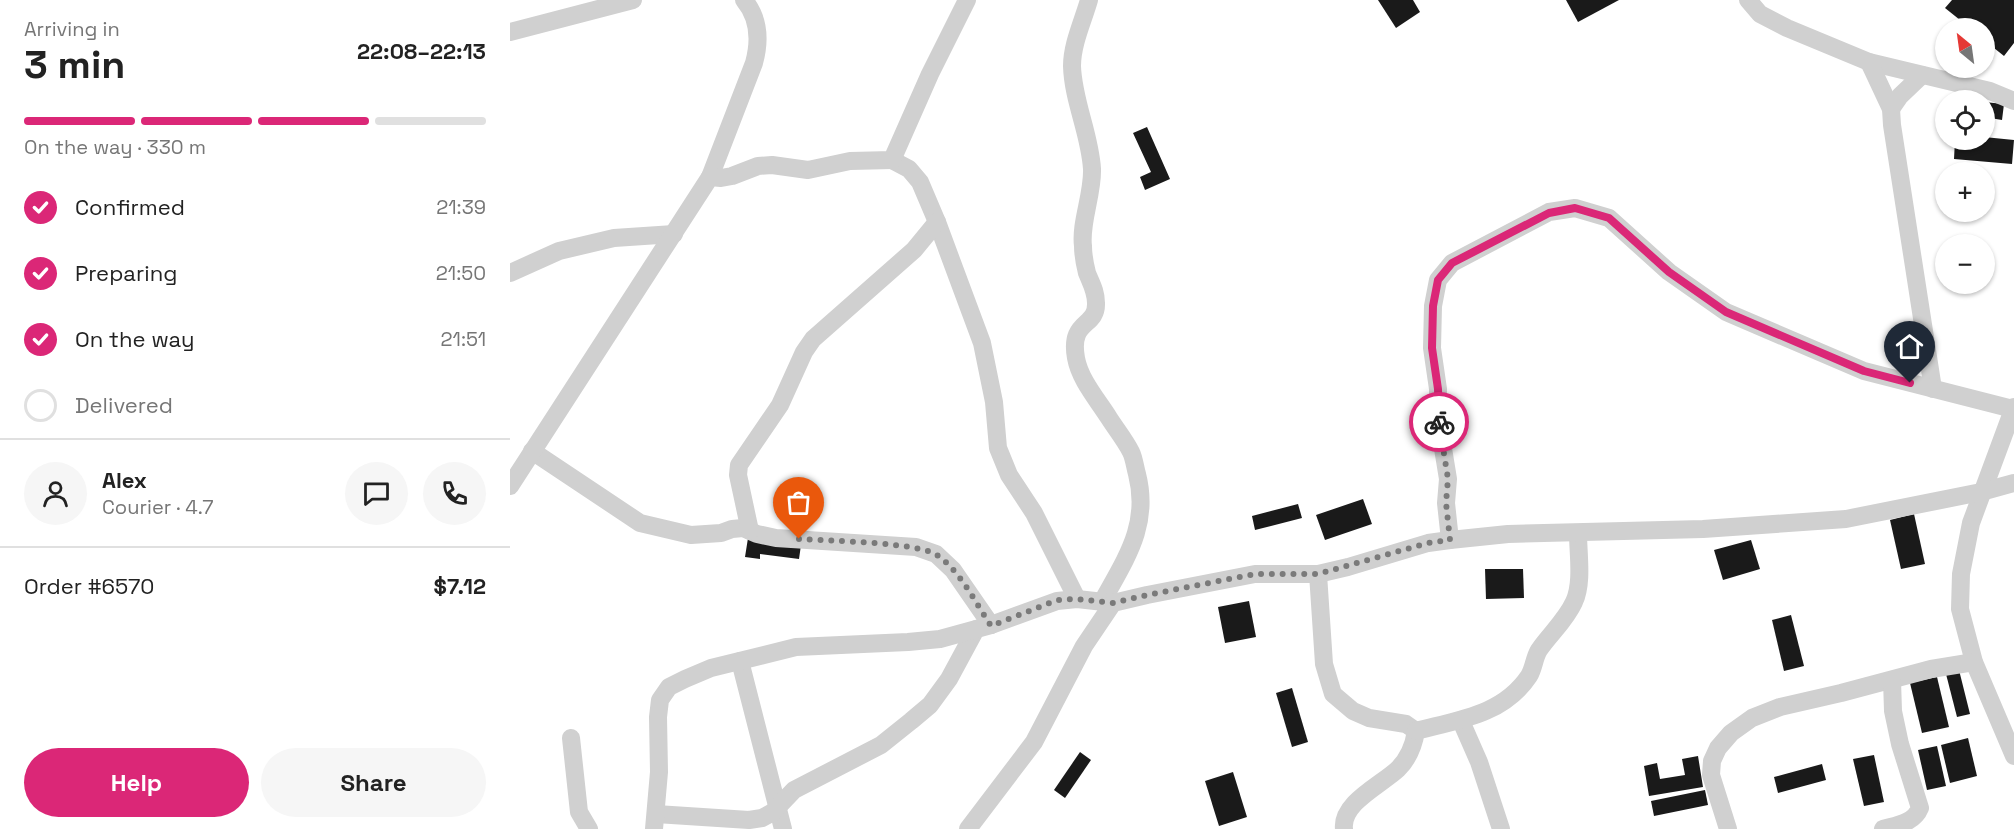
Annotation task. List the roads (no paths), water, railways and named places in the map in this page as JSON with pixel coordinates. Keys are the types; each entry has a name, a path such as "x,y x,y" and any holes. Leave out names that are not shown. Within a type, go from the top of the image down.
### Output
{"street":[{"path":"510,32 633,0"},
{"path":"510,486 710,177 758,47 757,27 751,8 744,0"},
{"path":"892,160 967,0"},
{"path":"968,829 1034,742 1108,602 1139,524 1142,492 1132,453 1083,379 1076,362 1076,335 1078,330 1095,314 1096,306 1096,293 1086,270 1082,243 1091,188 1091,162 1075,90 1072,65 1075,45 1089,0"},
{"path":"1748,0 1760,14 1869,62 1990,91 2014,101"},
{"path":"1869,62 1891,109 1932,389"},
{"path":"1891,109 1900,96 1922,75"},
{"path":"710,177 732,176 758,166 772,165 808,170 850,161 892,160 909,169 920,183 937,222 982,343 994,402 998,448 1010,475 1034,513 1077,599"},
{"path":"1450,540 1446,503 1448,479 1438,418 1438,389 1432,348 1433,306 1438,280 1452,263 1549,213 1575,208 1609,218 1669,272 1726,312 1864,371 2014,408 1971,523 1961,574 1960,609 1974,662 2014,756"},
{"path":"750,531 738,475 740,465 780,405 804,352 813,339 914,250 937,222"},
{"path":"510,273 559,251 614,238 674,234"},
{"path":"532,451 640,523 691,536 743,528 776,538 916,547 936,554 953,570 983,627"},
{"path":"983,627 930,705 881,746 795,790 777,808 762,818 655,821 659,772 660,700 669,687 685,679 711,668 767,653 796,647 940,639 983,627 1057,600 1108,602 1255,574 1318,574 1428,543 1450,540 1554,531 1578,533 1703,529 1846,519 1981,492 2014,483"},
{"path":"1318,574 1324,664 1332,694 1353,711 1369,718 1406,724 1416,731 1461,721 1495,707 1521,687 1531,673 1536,654 1567,615 1575,600 1578,582 1578,533"},
{"path":"740,661 783,829"},
{"path":"1728,829 1711,775 1712,760 1718,748 1731,733 1752,718 1780,707 1931,669 1974,662"},
{"path":"1883,829 1911,820 1920,808 1895,722 1892,680"},
{"path":"1461,721 1479,762 1501,829"},
{"path":"1344,829 1344,821 1352,805 1400,767 1409,754 1416,731"},
{"path":"571,738 579,812 589,829"}]}
